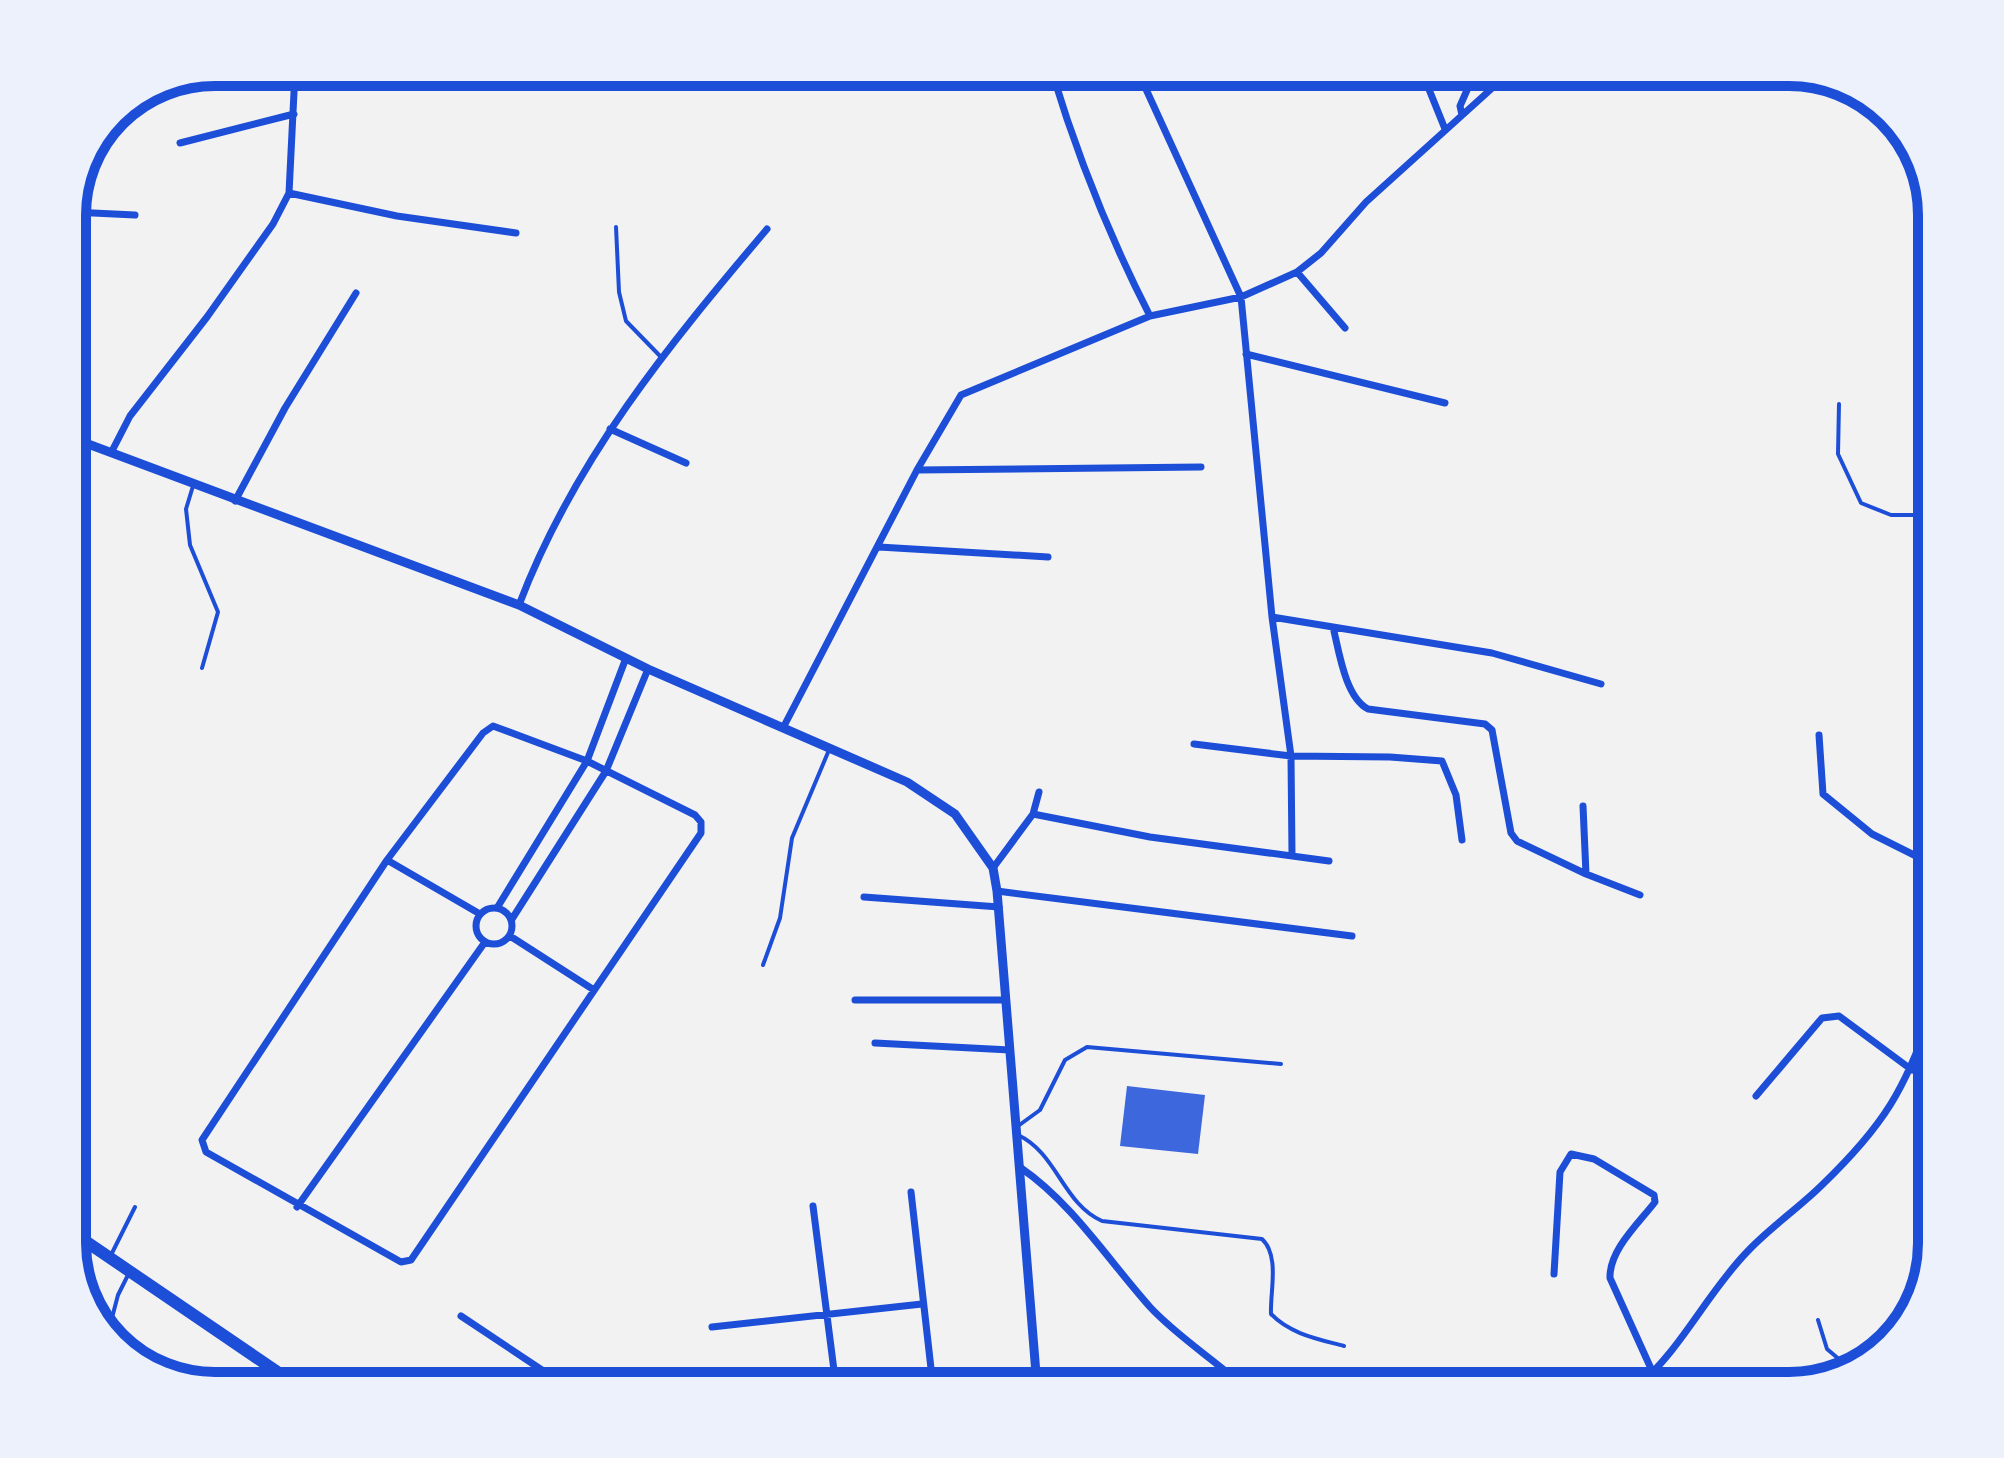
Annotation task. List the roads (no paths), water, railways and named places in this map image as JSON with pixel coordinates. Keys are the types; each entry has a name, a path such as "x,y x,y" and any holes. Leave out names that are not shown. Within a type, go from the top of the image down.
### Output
{"main road":[{"path":"86,1241 278,1372"}],"street":[{"path":"112,451 130,416 207,317 273,224 289,193 295,86"},
{"path":"1056,86 1079,161 1110,237 1150,316"},
{"path":"1428,86 1445,129"},
{"path":"1462,115 1460,106 1469,86"},
{"path":"783,728 917,470 955,404 967,391 1150,316 1241,297 1297,272 1321,253 1366,202 1494,86"},
{"path":"1145,87 1241,297 1272,617 1291,756 1292,855"},
{"path":"180,143 294,114"},
{"path":"289,193 397,216 516,233"},
{"path":"86,212 135,215"},
{"path":"519,605 543,547 586,466 610,429 660,356 767,229"},
{"path":"1297,272 1345,328"},
{"path":"235,501 285,408 356,293"},
{"path":"1246,354 1445,403"},
{"path":"610,429 686,463"},
{"path":"86,443 519,605 648,669 907,782 955,814 993,868 997,891 1036,1372"},
{"path":"917,470 1201,467"},
{"path":"879,547 1048,557"},
{"path":"1272,617 1492,653 1601,684"},
{"path":"1333,627 1359,704 1368,709 1479,722 1492,730 1511,833 1517,841 1586,874 1640,895"},
{"path":"387,860 480,914 497,908 587,761 626,658"},
{"path":"485,942 501,943 510,936 512,919 606,771 648,669"},
{"path":"493,726 587,761 695,815 701,822 701,833 411,1260 401,1262 389,1259 206,1152 202,1140 387,860 483,733 493,726"},
{"path":"1819,735 1823,794 1872,834 1918,857"},
{"path":"1194,744 1291,756 1442,761 1456,795 1462,840"},
{"path":"993,868 1033,814 1039,792"},
{"path":"1583,806 1586,874"},
{"path":"1033,814 1150,837 1329,861"},
{"path":"997,891 1352,936"},
{"path":"864,897 999,907"},
{"path":"497,908 512,919"},
{"path":"480,914 476,926 485,942"},
{"path":"510,936 594,990"},
{"path":"297,1207 485,942"},
{"path":"855,1000 1006,1000"},
{"path":"1756,1096 1822,1018 1830,1015 1839,1016 1912,1070"},
{"path":"875,1043 1010,1050"},
{"path":"1654,1372 1745,1254 1823,1185 1877,1128 1912,1070 1918,1052"},
{"path":"1554,1274 1560,1172 1571,1154 1594,1159 1654,1195 1655,1202 1615,1256 1610,1268 1610,1278 1653,1372"},
{"path":"1021,1168 1035,1178 1087,1233 1153,1310 1231,1372"},
{"path":"911,1192 931,1372"},
{"path":"813,1206 835,1372"},
{"path":"712,1327 828,1311 922,1304"},
{"path":"461,1316 545,1372"}],"lane":[{"path":"616,227 619,292 626,321 660,356"},
{"path":"1839,404 1838,454 1861,503 1891,515 1918,515"},
{"path":"194,484 186,509 190,545 218,612 202,668"},
{"path":"763,965 780,918 792,838 830,748"},
{"path":"1281,1064 1087,1047 1065,1060 1040,1110 1018,1130 1041,1148 1080,1206 1102,1221 1262,1239 1269,1246 1273,1258 1271,1314 1281,1325 1344,1346"},
{"path":"110,1257 135,1207"},
{"path":"112,1320 118,1295 130,1271"},
{"path":"1818,1320 1827,1349 1841,1361"}]}
